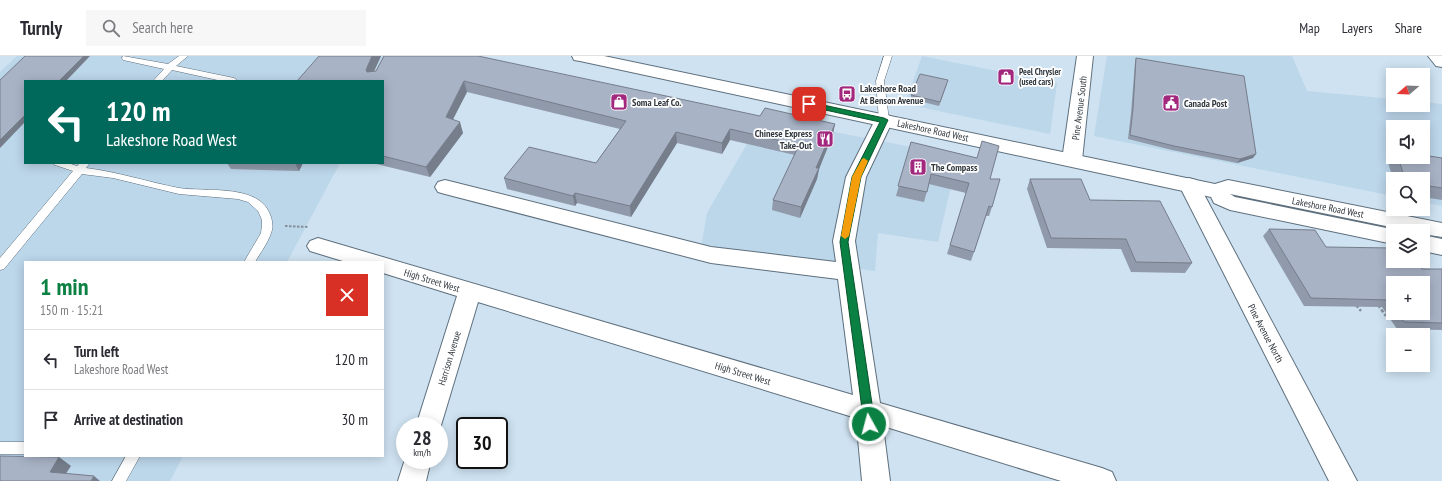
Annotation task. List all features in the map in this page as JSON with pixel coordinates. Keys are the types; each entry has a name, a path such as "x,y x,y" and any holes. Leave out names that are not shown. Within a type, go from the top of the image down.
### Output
{"street":[{"name":"Lakeshore Road West","path":"580,56 1215,191 1228,187 1442,230"},
{"name":"Pine Avenue South","path":"1072,160 1085,56"},
{"path":"1436,56 1442,62"},
{"path":"876,481 868,410 844,242 856,177 884,120"},
{"name":"Pine Avenue North","path":"1189,185 1343,481"},
{"path":"445,187 717,256 848,272"},
{"name":"Lakeshore Road West","path":"1215,191 1224,200 1230,203 1386,235"},
{"path":"1430,244 1442,246"},
{"path":"318,246 370,261"},
{"name":"High Street West","path":"384,265 1102,481"},
{"name":"Harrison Avenue","path":"432,417 470,291"},
{"path":"412,481 415,469"}],"lane":[{"path":"158,80 170,67 184,56"},
{"path":"884,120 880,81 888,56"},
{"path":"126,58 229,80"},
{"path":"64,164 179,191 238,196 252,200 262,208 267,220 267,225 266,233 250,261"},
{"path":"0,266 82,167"},
{"path":"0,448 24,448"},
{"path":"119,481 132,457"}],"path":[{"path":"267,225 319,228 318,246"},
{"path":"1356,304 1361,311"},
{"path":"1377,304 1386,316"}],"shaded area":[{"path":"17,56 396,56 384,80 24,80 24,164 339,164 288,261 24,261 24,457 182,457 170,481 0,481 0,72"},
{"path":"922,56 1057,83 1050,134 905,104"},
{"path":"1107,56 1292,56 1307,91 1386,98 1386,112 1430,112 1430,103 1442,104 1442,206 1430,203 1430,172 1386,172 1386,195 1094,136"},
{"path":"762,118 958,156 938,242 878,233 875,271 701,248 707,213"}],"building":[{"path":"25,56 84,56 60,80 24,80 24,116 0,140 0,80"},
{"path":"319,56 372,56 366,70 367,72 376,71 384,56 478,56 760,116 765,108 835,124 816,168 819,168 801,207 773,200 799,145 730,129 722,143 676,132 630,206 575,193 573,196 504,178 529,147 596,163 626,121 464,81 446,117 460,122 426,167 384,156 384,80 298,80"},
{"path":"1136,58 1244,76 1256,154 1240,159 1174,146 1130,135"},
{"path":"920,74 948,80 940,102 911,95"},
{"path":"982,141 999,146 990,179 1000,179 992,207 989,206 974,252 950,245 969,183 931,174 927,192 898,186 911,142 977,158"},
{"path":"1430,156 1442,158 1442,188 1430,186 1430,172 1403,172 1400,164 1430,164"},
{"path":"1030,179 1081,179 1090,200 1160,201 1192,263 1136,262 1126,239 1051,238"},
{"path":"1269,229 1315,230 1326,247 1386,248 1386,268 1442,269 1442,323 1404,322 1403,320 1430,320 1430,276 1386,276 1386,300 1311,298"},
{"path":"0,456 59,457 50,472 94,476 91,481 0,481"}],"slow traffic":[{"path":"845,236 856,177 864,161"}],"place":[{"name":"Peel Chrysler (used cars)","path":"1006,77"},
{"name":"Lakeshore Road At Benson Avenue","path":"847,94"},
{"name":"Soma Leaf Co.","path":"619,102"},
{"name":"Canada Post","path":"1171,103"},
{"name":"Chinese Express Take-Out","path":"825,139"},
{"name":"The Compass","path":"918,167"}],"route":[{"path":"809,104 884,120 856,177 844,242 869,424"}]}
